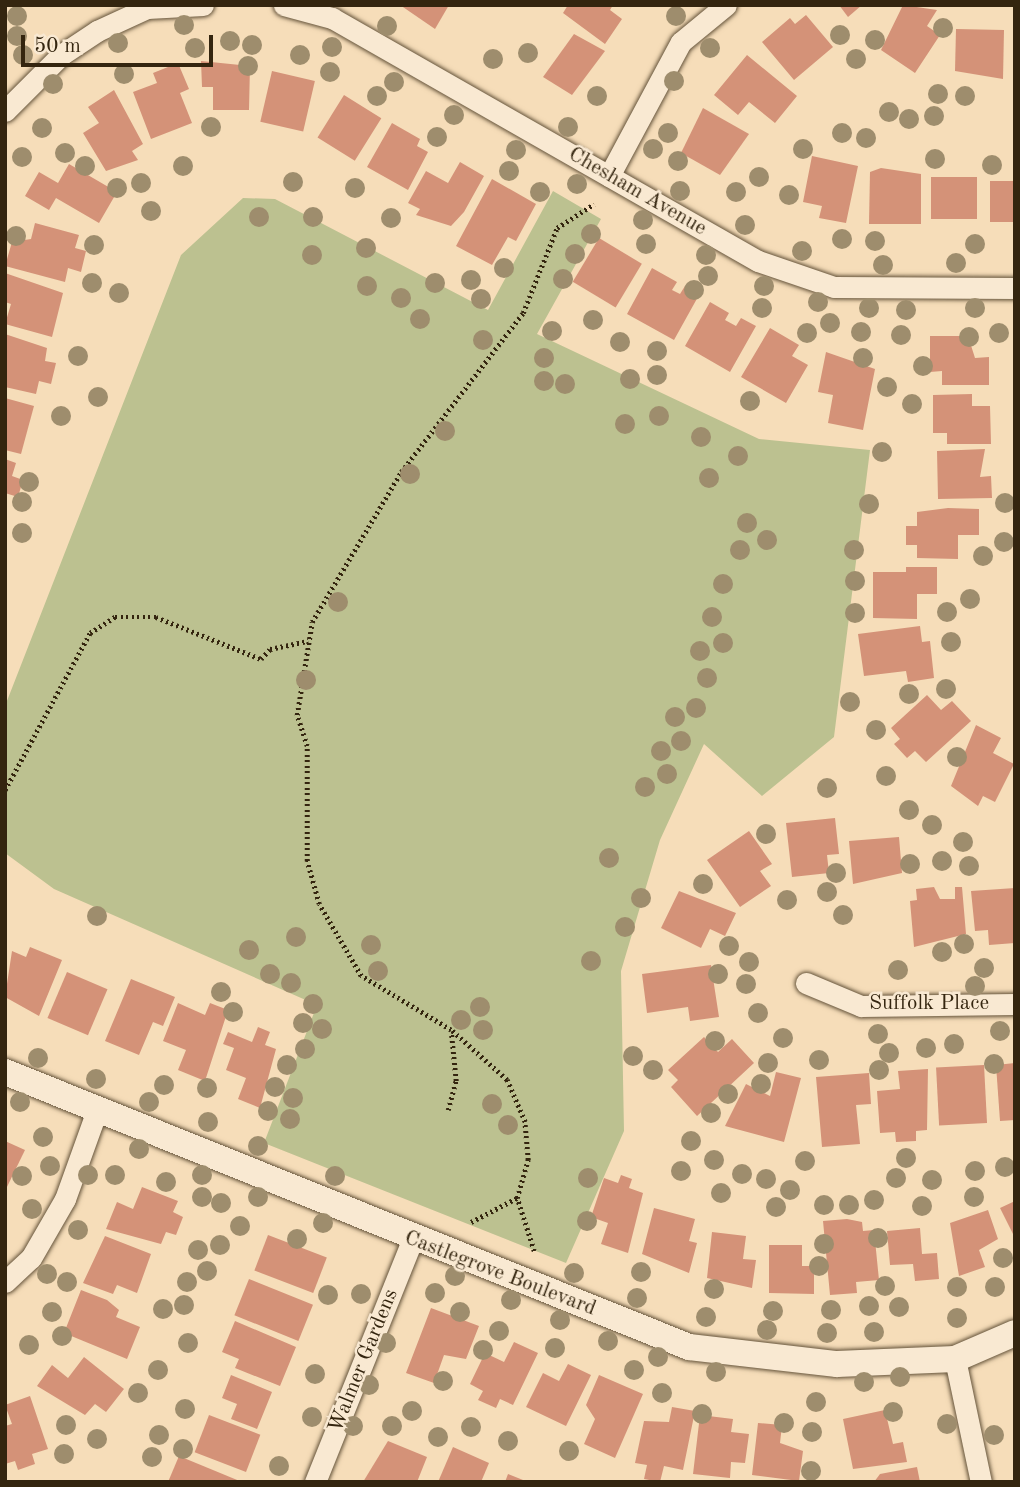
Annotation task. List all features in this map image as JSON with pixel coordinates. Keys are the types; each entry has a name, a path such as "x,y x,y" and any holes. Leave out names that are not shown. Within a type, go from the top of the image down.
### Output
{"street":[{"path":"5,111 61,55 147,7 203,5"},
{"name":"Chesham Avenue","path":"284,5 336,12 609,176 758,261 834,287 1015,288"},
{"path":"609,176 681,42 726,5"},
{"name":"Suffolk Place","path":"806,983 861,1006 1015,1004"},
{"name":"Castlegrove Boulevard","path":"5,1072 412,1241 689,1347 837,1364 955,1359 1015,1334"},
{"path":"5,1282 31,1258 65,1199 97,1110"},
{"name":"Walmer Gardens","path":"315,1482 412,1241"},
{"path":"955,1359 981,1482"}],"path":[{"path":"534,1251 517,1198 528,1160 525,1122 508,1080 451,1030 361,976 319,904 307,861 307,746 297,715 312,622 401,472 523,313 557,229 594,204"},
{"path":"5,790 90,633 116,617 156,617 261,659 270,649 308,640"},
{"path":"449,1110 456,1081 451,1030"},
{"path":"471,1222 517,1198"}],"green space":[{"path":"553,191 601,219 537,334 759,439 870,450 834,737 762,796 704,744 660,840 621,971 624,1131 566,1263 264,1143 317,1005 54,889 5,853 5,706 181,255 243,198 275,199 488,310"}],"building":[{"path":"400,5 449,5 435,29"},
{"path":"568,5 613,5 610,10 622,19 605,44 563,13"},
{"path":"839,5 862,5 848,17"},
{"path":"903,5 937,10 927,26 940,35 915,73 881,50"},
{"path":"806,15 833,47 794,80 762,42 790,18 795,24"},
{"path":"956,29 1004,30 1003,79 955,71"},
{"path":"574,34 605,51 572,95 543,77"},
{"path":"747,55 797,96 775,123 749,102 738,115 714,95"},
{"path":"201,61 250,66 249,110 213,110 213,87 202,87"},
{"path":"178,63 189,89 180,93 192,123 151,139 133,92 157,83 153,73"},
{"path":"272,71 315,81 303,132 260,122"},
{"path":"114,90 143,144 132,151 138,160 106,171 83,133 99,123 88,107"},
{"path":"344,95 381,118 355,161 318,137"},
{"path":"703,108 749,134 720,175 681,153"},
{"path":"392,123 420,139 417,146 428,152 408,190 367,167"},
{"path":"812,156 858,166 846,223 819,218 822,206 803,202"},
{"path":"460,162 484,176 464,212 451,226 416,215 420,209 408,203 426,171 448,183"},
{"path":"69,164 117,192 99,223 56,198 49,210 25,196 39,172 58,183"},
{"path":"881,168 921,174 921,224 869,224 870,172"},
{"path":"931,177 977,177 977,219 931,219"},
{"path":"492,179 536,204 516,241 508,237 492,265 456,246"},
{"path":"990,181 1015,181 1015,222 990,222"},
{"path":"35,223 79,235 75,248 86,251 81,272 68,268 65,282 5,266 12,242 31,239"},
{"path":"599,238 642,264 616,307 573,282"},
{"path":"652,268 677,282 672,290 680,294 685,286 699,295 674,340 627,314"},
{"path":"5,273 63,293 52,337 5,324 11,304 5,302"},
{"path":"710,302 729,313 725,320 736,326 741,318 756,326 730,372 685,346"},
{"path":"770,328 799,345 792,356 808,365 786,403 741,377"},
{"path":"5,334 47,348 45,361 56,363 51,384 39,381 36,394 5,387"},
{"path":"930,336 968,336 975,358 989,357 989,385 942,385 942,371 930,372"},
{"path":"826,352 875,369 863,430 828,423 833,395 818,392"},
{"path":"972,394 972,406 990,406 991,444 947,444 947,433 933,433 933,395"},
{"path":"5,398 34,406 21,454 5,450"},
{"path":"985,449 980,477 991,476 992,498 938,499 937,451"},
{"path":"5,459 16,463 12,476 23,480 18,497 5,493"},
{"path":"948,508 979,509 979,535 958,535 958,559 917,558 917,545 906,545 906,526 917,526 917,512"},
{"path":"906,567 937,567 937,594 917,594 917,619 873,618 873,572 906,572"},
{"path":"920,626 922,642 930,641 934,678 908,682 906,671 864,676 858,634"},
{"path":"927,695 941,710 952,701 971,721 926,762 915,751 907,758 894,744 900,739 891,728"},
{"path":"976,725 1001,738 993,753 1014,764 995,802 983,796 978,806 951,786"},
{"path":"835,818 839,854 827,855 829,873 792,877 786,823"},
{"path":"749,831 772,864 760,871 771,886 740,907 707,860"},
{"path":"899,837 902,873 853,884 849,841"},
{"path":"934,887 940,899 955,899 955,887 962,887 966,934 914,947 910,901 917,900 916,889"},
{"path":"1015,888 1015,943 989,945 988,930 975,931 971,891"},
{"path":"679,891 736,913 725,936 710,929 701,948 661,928"},
{"path":"30,947 62,960 39,1016 5,997 12,951 26,957"},
{"path":"711,965 719,1017 690,1021 688,1007 647,1013 642,974"},
{"path":"67,972 108,989 88,1035 47,1018"},
{"path":"131,979 175,997 163,1026 153,1022 139,1055 105,1041"},
{"path":"178,1003 205,1015 210,1003 228,1010 205,1081 178,1070 186,1050 163,1041"},
{"path":"258,1027 270,1032 265,1045 276,1049 260,1108 238,1099 246,1078 226,1070 234,1048 223,1044 228,1032 252,1042"},
{"path":"704,1037 718,1052 732,1039 754,1063 697,1116 671,1087 678,1080 668,1070"},
{"path":"1015,1063 1015,1120 1000,1121 996,1065"},
{"path":"984,1065 987,1123 939,1125 936,1068"},
{"path":"928,1069 927,1130 916,1131 916,1141 896,1142 895,1132 880,1133 877,1091 900,1089 898,1071"},
{"path":"776,1072 801,1078 784,1142 725,1126 746,1084 770,1096"},
{"path":"869,1073 871,1104 856,1105 860,1144 822,1147 816,1077"},
{"path":"5,1141 25,1150 5,1191"},
{"path":"621,1175 632,1179 629,1188 643,1193 628,1253 601,1244 608,1223 591,1217 604,1178 618,1183"},
{"path":"142,1187 178,1201 173,1212 183,1217 176,1235 166,1232 161,1244 106,1229 117,1202 133,1209"},
{"path":"1015,1201 1015,1238 1000,1208"},
{"path":"654,1208 695,1219 689,1241 697,1243 689,1273 642,1254"},
{"path":"988,1210 998,1239 979,1250 985,1267 959,1276 950,1223"},
{"path":"847,1219 862,1222 863,1231 874,1230 879,1280 856,1282 857,1293 830,1295 823,1221"},
{"path":"920,1228 922,1254 937,1253 939,1279 915,1281 913,1264 890,1265 887,1231"},
{"path":"712,1232 746,1236 743,1259 756,1260 752,1288 707,1278"},
{"path":"268,1235 327,1258 313,1293 254,1270"},
{"path":"105,1236 151,1254 137,1293 117,1285 113,1294 83,1283"},
{"path":"769,1245 802,1245 802,1266 814,1266 814,1294 769,1293"},
{"path":"249,1279 313,1305 298,1341 234,1315"},
{"path":"81,1290 107,1300 119,1310 116,1317 140,1327 127,1359 64,1333"},
{"path":"431,1308 479,1326 466,1359 444,1355 434,1383 406,1373"},
{"path":"235,1321 296,1347 280,1386 235,1368 239,1359 222,1352"},
{"path":"514,1342 538,1353 513,1405 500,1399 496,1408 478,1400 483,1391 470,1384 485,1353 504,1362"},
{"path":"84,1357 124,1389 106,1412 95,1404 85,1415 37,1386 52,1365 68,1378"},
{"path":"568,1364 591,1375 566,1426 526,1407 543,1373 559,1381"},
{"path":"231,1375 272,1392 257,1429 231,1419 237,1404 222,1398"},
{"path":"599,1375 643,1394 615,1458 584,1444 595,1419 586,1405"},
{"path":"30,1396 48,1449 32,1454 35,1464 18,1470 15,1461 5,1464 5,1426 12,1424 5,1405"},
{"path":"672,1407 695,1411 683,1470 664,1466 660,1482 644,1479 647,1465 635,1463 644,1421 669,1422"},
{"path":"885,1410 893,1444 903,1442 907,1462 853,1469 843,1419"},
{"path":"209,1415 260,1435 246,1472 195,1452"},
{"path":"700,1415 733,1419 731,1432 749,1434 745,1463 731,1462 730,1478 693,1474"},
{"path":"758,1423 782,1425 780,1443 803,1451 799,1481 752,1475"},
{"path":"388,1441 427,1457 417,1482 363,1482"},
{"path":"453,1447 489,1463 481,1482 438,1482"},
{"path":"179,1456 242,1482 168,1482"},
{"path":"917,1467 920,1482 874,1482 880,1474"},
{"path":"508,1474 528,1482 505,1482"}]}
